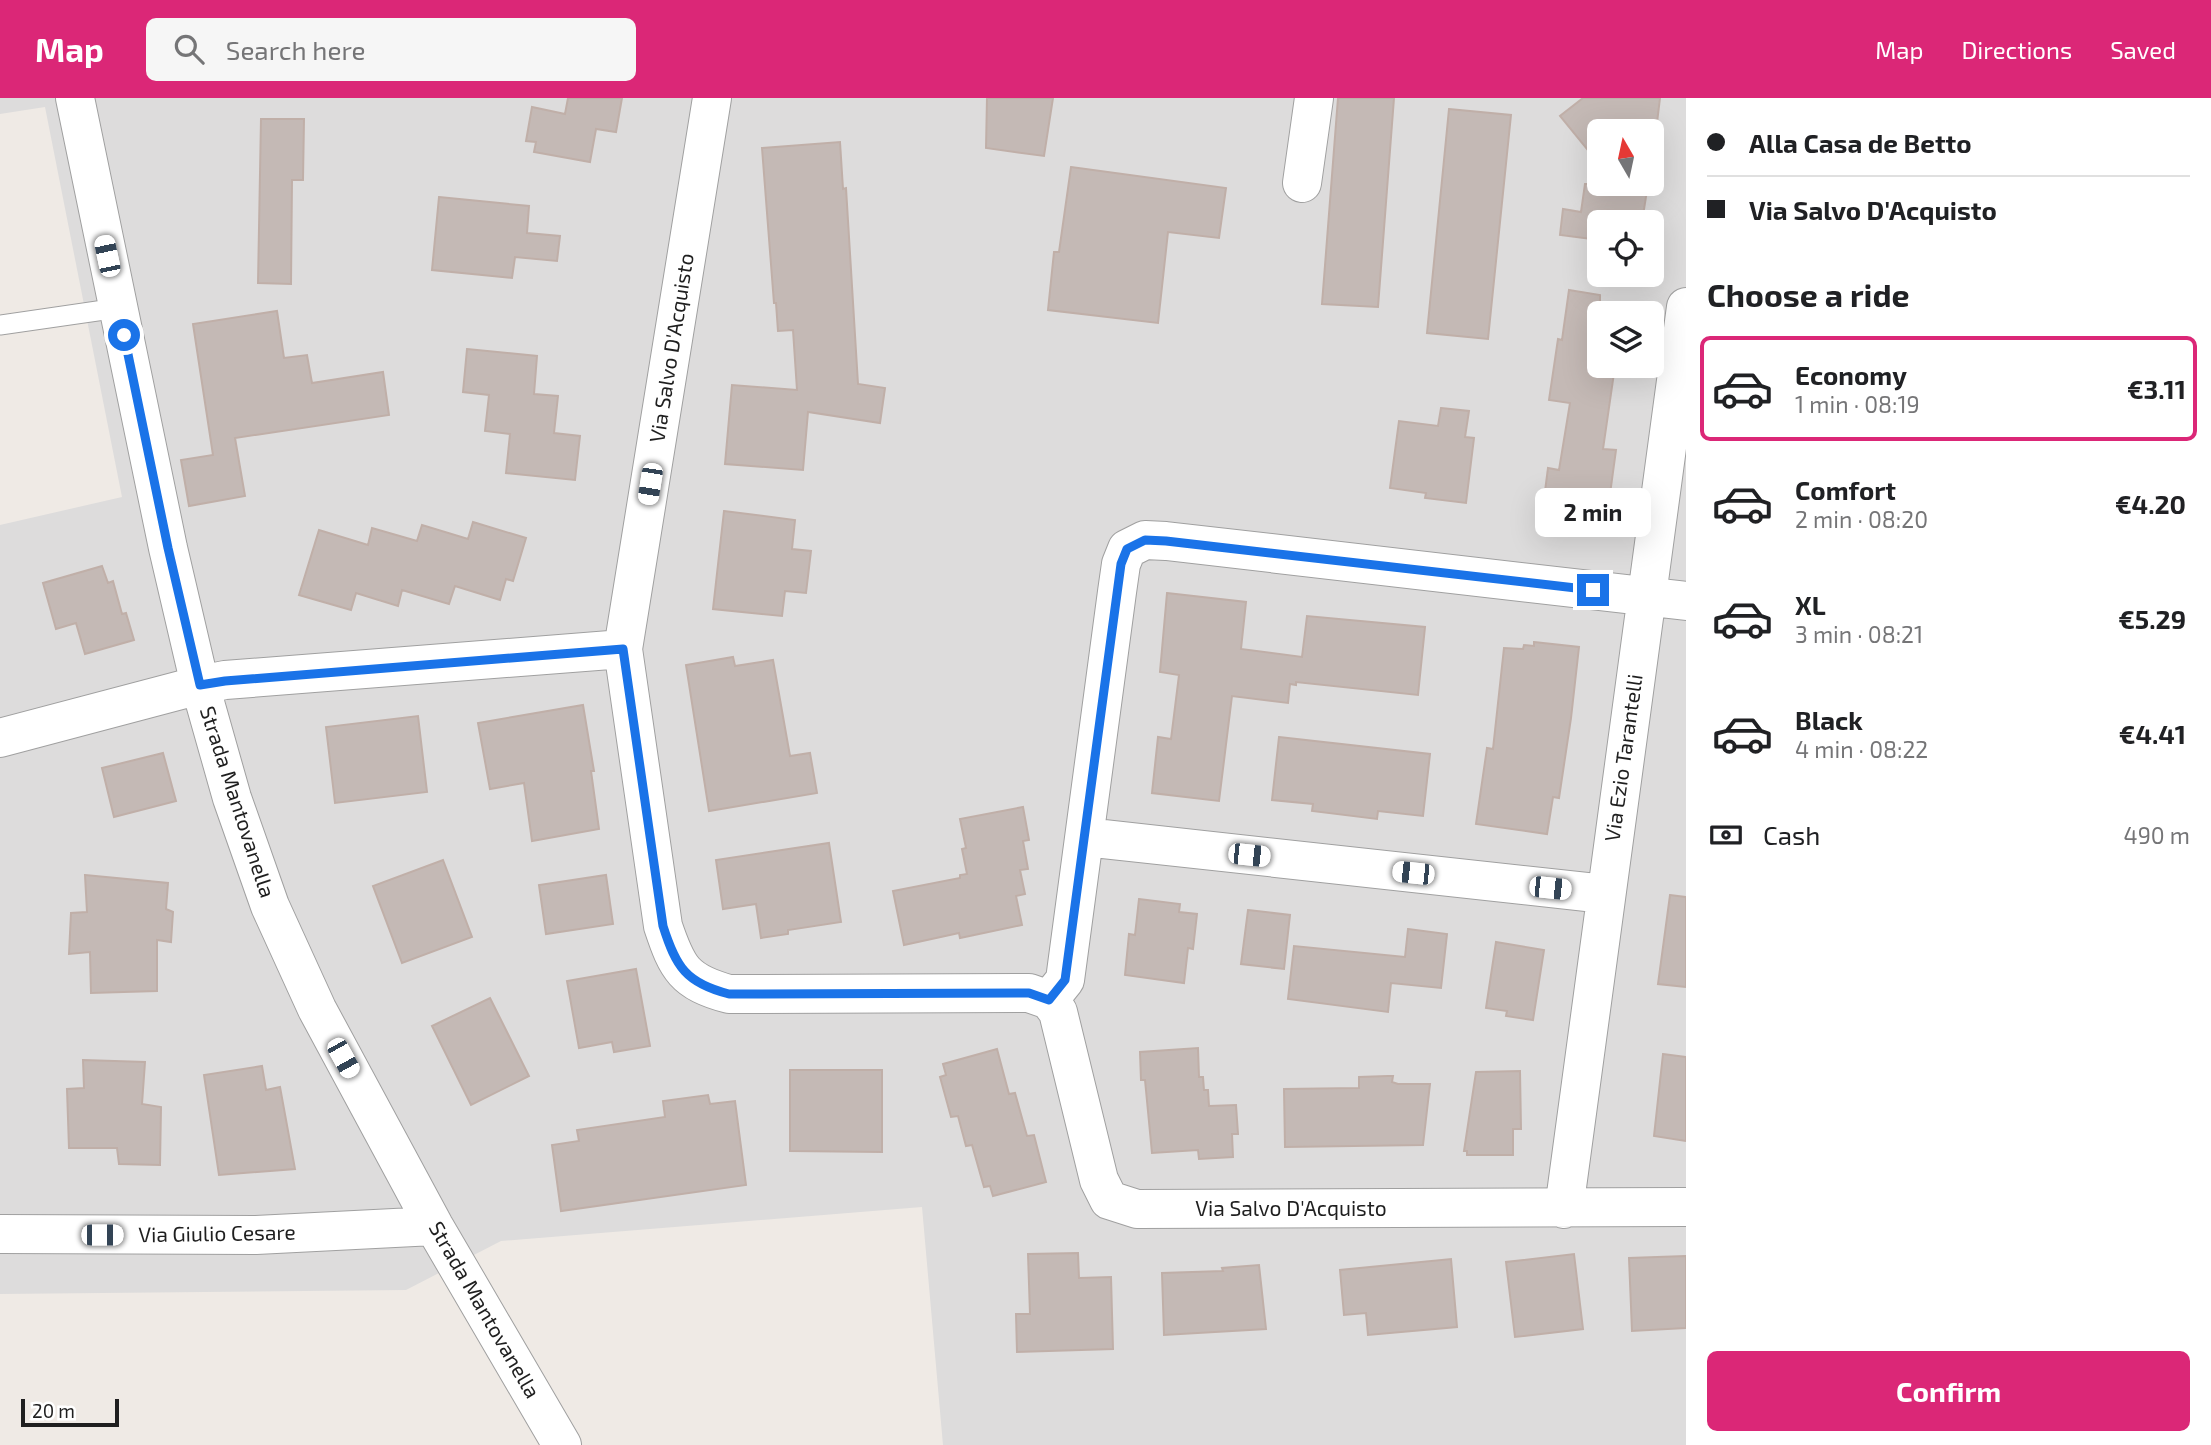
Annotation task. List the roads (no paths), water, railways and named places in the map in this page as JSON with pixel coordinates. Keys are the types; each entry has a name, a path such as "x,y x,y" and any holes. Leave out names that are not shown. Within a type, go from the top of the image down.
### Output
{"street":[{"name":"Strada Mantovanella","path":"75,98 168,548 200,685 232,798 270,905 317,1010 434,1226 562,1445"},
{"name":"Via Salvo D'Acquisto","path":"712,98 623,649 663,926 672,953 685,974 707,988 729,994 1029,993 1049,1000 1058,1012 1099,1181 1109,1200 1137,1209 1686,1207"},
{"path":"1302,183 1314,98"},
{"name":"Via Ezio Tarantelli","path":"1564,1209 1686,307"},
{"path":"1049,1000 1065,980 1121,564 1127,549 1145,540 1166,541 1686,601"},
{"path":"0,738 200,685 239,679 623,649"},
{"path":"1085,837 1605,894"},
{"name":"Via Giulio Cesare","path":"0,1234 256,1235 434,1226"}],"lane":[{"path":"0,325 118,308"}]}
